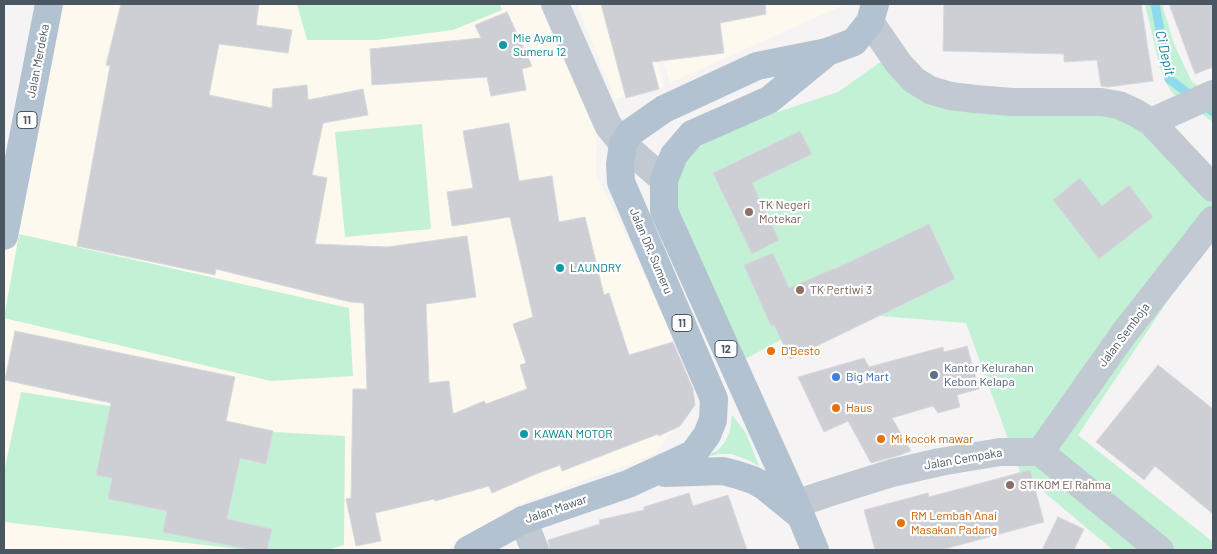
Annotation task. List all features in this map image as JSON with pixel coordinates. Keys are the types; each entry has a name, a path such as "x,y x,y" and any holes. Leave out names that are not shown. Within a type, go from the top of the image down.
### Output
{"main road":[{"name":"Jalan Merdeka","path":"4,236 49,4"},
{"path":"623,144 631,132 664,109 757,66 827,52 854,42 873,13"},
{"path":"664,180 674,155 692,134 769,100 827,52"},
{"name":"Jalan DR. Sumeru","path":"623,144 620,164 621,182 714,399 713,420 708,435 693,454 649,474"},
{"name":"12","path":"664,180 664,211 815,550"},
{"path":"649,474 723,471 753,480 798,510"},
{"name":"Jalan Mawar","path":"468,550 523,520 628,484 649,474"}],"street":[{"path":"554,4 608,125 623,144 664,180"},
{"path":"873,13 899,64 914,80 930,90 950,96 1012,102 1101,102 1119,105 1136,113 1163,117 1213,94"},
{"path":"1163,117 1213,188"},
{"name":"Jalan Semboja","path":"1040,452 1125,332 1213,220"},
{"name":"Jalan Cempaka","path":"798,510 825,494 892,473 940,462 1000,452 1040,452"},
{"path":"1040,452 1160,550"},
{"path":"523,520 535,550"}],"shaded area":[{"path":"57,4 540,4 597,133 596,174 669,327 688,398 678,423 655,454 517,505 446,550 4,550 4,253"},
{"path":"577,4 642,4 664,87 615,99"},
{"path":"665,4 846,4 670,83 648,8"}],"green space":[{"path":"297,4 500,4 502,10 453,30 376,40 307,40"},
{"path":"1145,4 1162,4 1174,44 1192,82 1213,96 1213,122 1173,94 1166,83 1160,68"},
{"path":"889,56 907,77 1112,102 1213,196 1213,215 1181,281 1078,435 1213,542 1213,550 1113,550 1020,472 966,323 833,312 745,359 671,199 686,156 729,128 838,92"},
{"path":"422,124 431,229 345,237 335,132"},
{"path":"19,234 349,308 353,376 271,381 4,318"},
{"path":"21,392 274,432 345,436 344,545 327,550 247,550 4,522 4,472"},
{"path":"732,415 746,433 759,466 732,454 718,454 701,459 718,450 725,442 730,431"}],"building":[{"path":"121,4 259,4 256,25 292,30 288,53 219,44 209,95 272,108 273,89 307,85 308,100 363,89 368,115 323,123 312,175 327,178 315,244 387,247 467,236 476,297 426,304 429,383 449,381 453,414 484,401 486,404 527,389 520,365 526,363 513,324 533,317 510,217 452,226 447,192 473,188 463,131 509,123 519,181 552,176 559,222 585,217 604,295 609,293 629,355 673,342 693,389 695,405 680,426 659,436 658,434 562,471 560,465 492,493 489,486 435,501 434,499 375,513 381,541 356,546 346,499 351,498 353,389 367,389 364,303 350,302 216,269 215,275 77,246 110,66 106,65"},
{"path":"601,4 765,4 766,14 720,23 724,53 652,62 659,89 626,98"},
{"path":"944,4 1141,4 1153,81 1108,87 1101,86 1097,60 1064,62 1064,54 943,51"},
{"path":"1169,4 1213,4 1213,67 1195,74"},
{"path":"507,12 532,66 522,69 526,90 491,96 487,77 372,85 370,49 481,38 475,25"},
{"name":"TK Negeri Motekar","path":"800,131 812,154 752,183 779,240 752,254 713,173"},
{"path":"1080,178 1102,206 1129,185 1153,217 1099,259 1053,200"},
{"path":"929,224 955,279 790,359 774,325 771,326 744,265 773,253 789,288 835,269"},
{"path":"15,331 235,377 226,421 273,431 266,464 240,458 227,519 272,529 267,550 251,550 163,532 167,511 108,499 112,478 96,475 111,403 5,380"},
{"path":"967,346 979,389 957,395 960,407 938,413 933,406 892,418 911,451 871,463 848,421 824,432 798,377 864,358 869,367 943,347 944,352"},
{"path":"1158,365 1213,409 1213,514 1155,466 1144,480 1096,442"},
{"path":"1030,470 1044,522 941,550 875,550 864,510 928,493 929,497"},
{"path":"689,493 693,506 728,495 747,550 550,550 548,540 600,524 599,520 644,510 644,507"},
{"path":"1058,517 1084,529 1074,550 1042,550"}],"waterway":[{"name":"Ci Depit","path":"1155,4 1169,79 1213,112"}],"place":[{"name":"Mie Ayam Sumeru 12","path":"503,45"},
{"name":"TK Negeri Motekar","path":"749,212"},
{"name":"LAUNDRY","path":"560,268"},
{"name":"TK Pertiwi 3","path":"800,290"},
{"name":"D'Besto","path":"771,351"},
{"name":"Kantor Kelurahan Kebon Kelapa","path":"934,375"},
{"name":"Big Mart","path":"836,377"},
{"name":"Haus","path":"836,408"},
{"name":"KAWAN MOTOR","path":"524,434"},
{"name":"Mi kocok mawar","path":"881,439"},
{"name":"STIKOM El Rahma","path":"1010,485"},
{"name":"RM Lembah Anai Masakan Padang","path":"901,523"}]}
